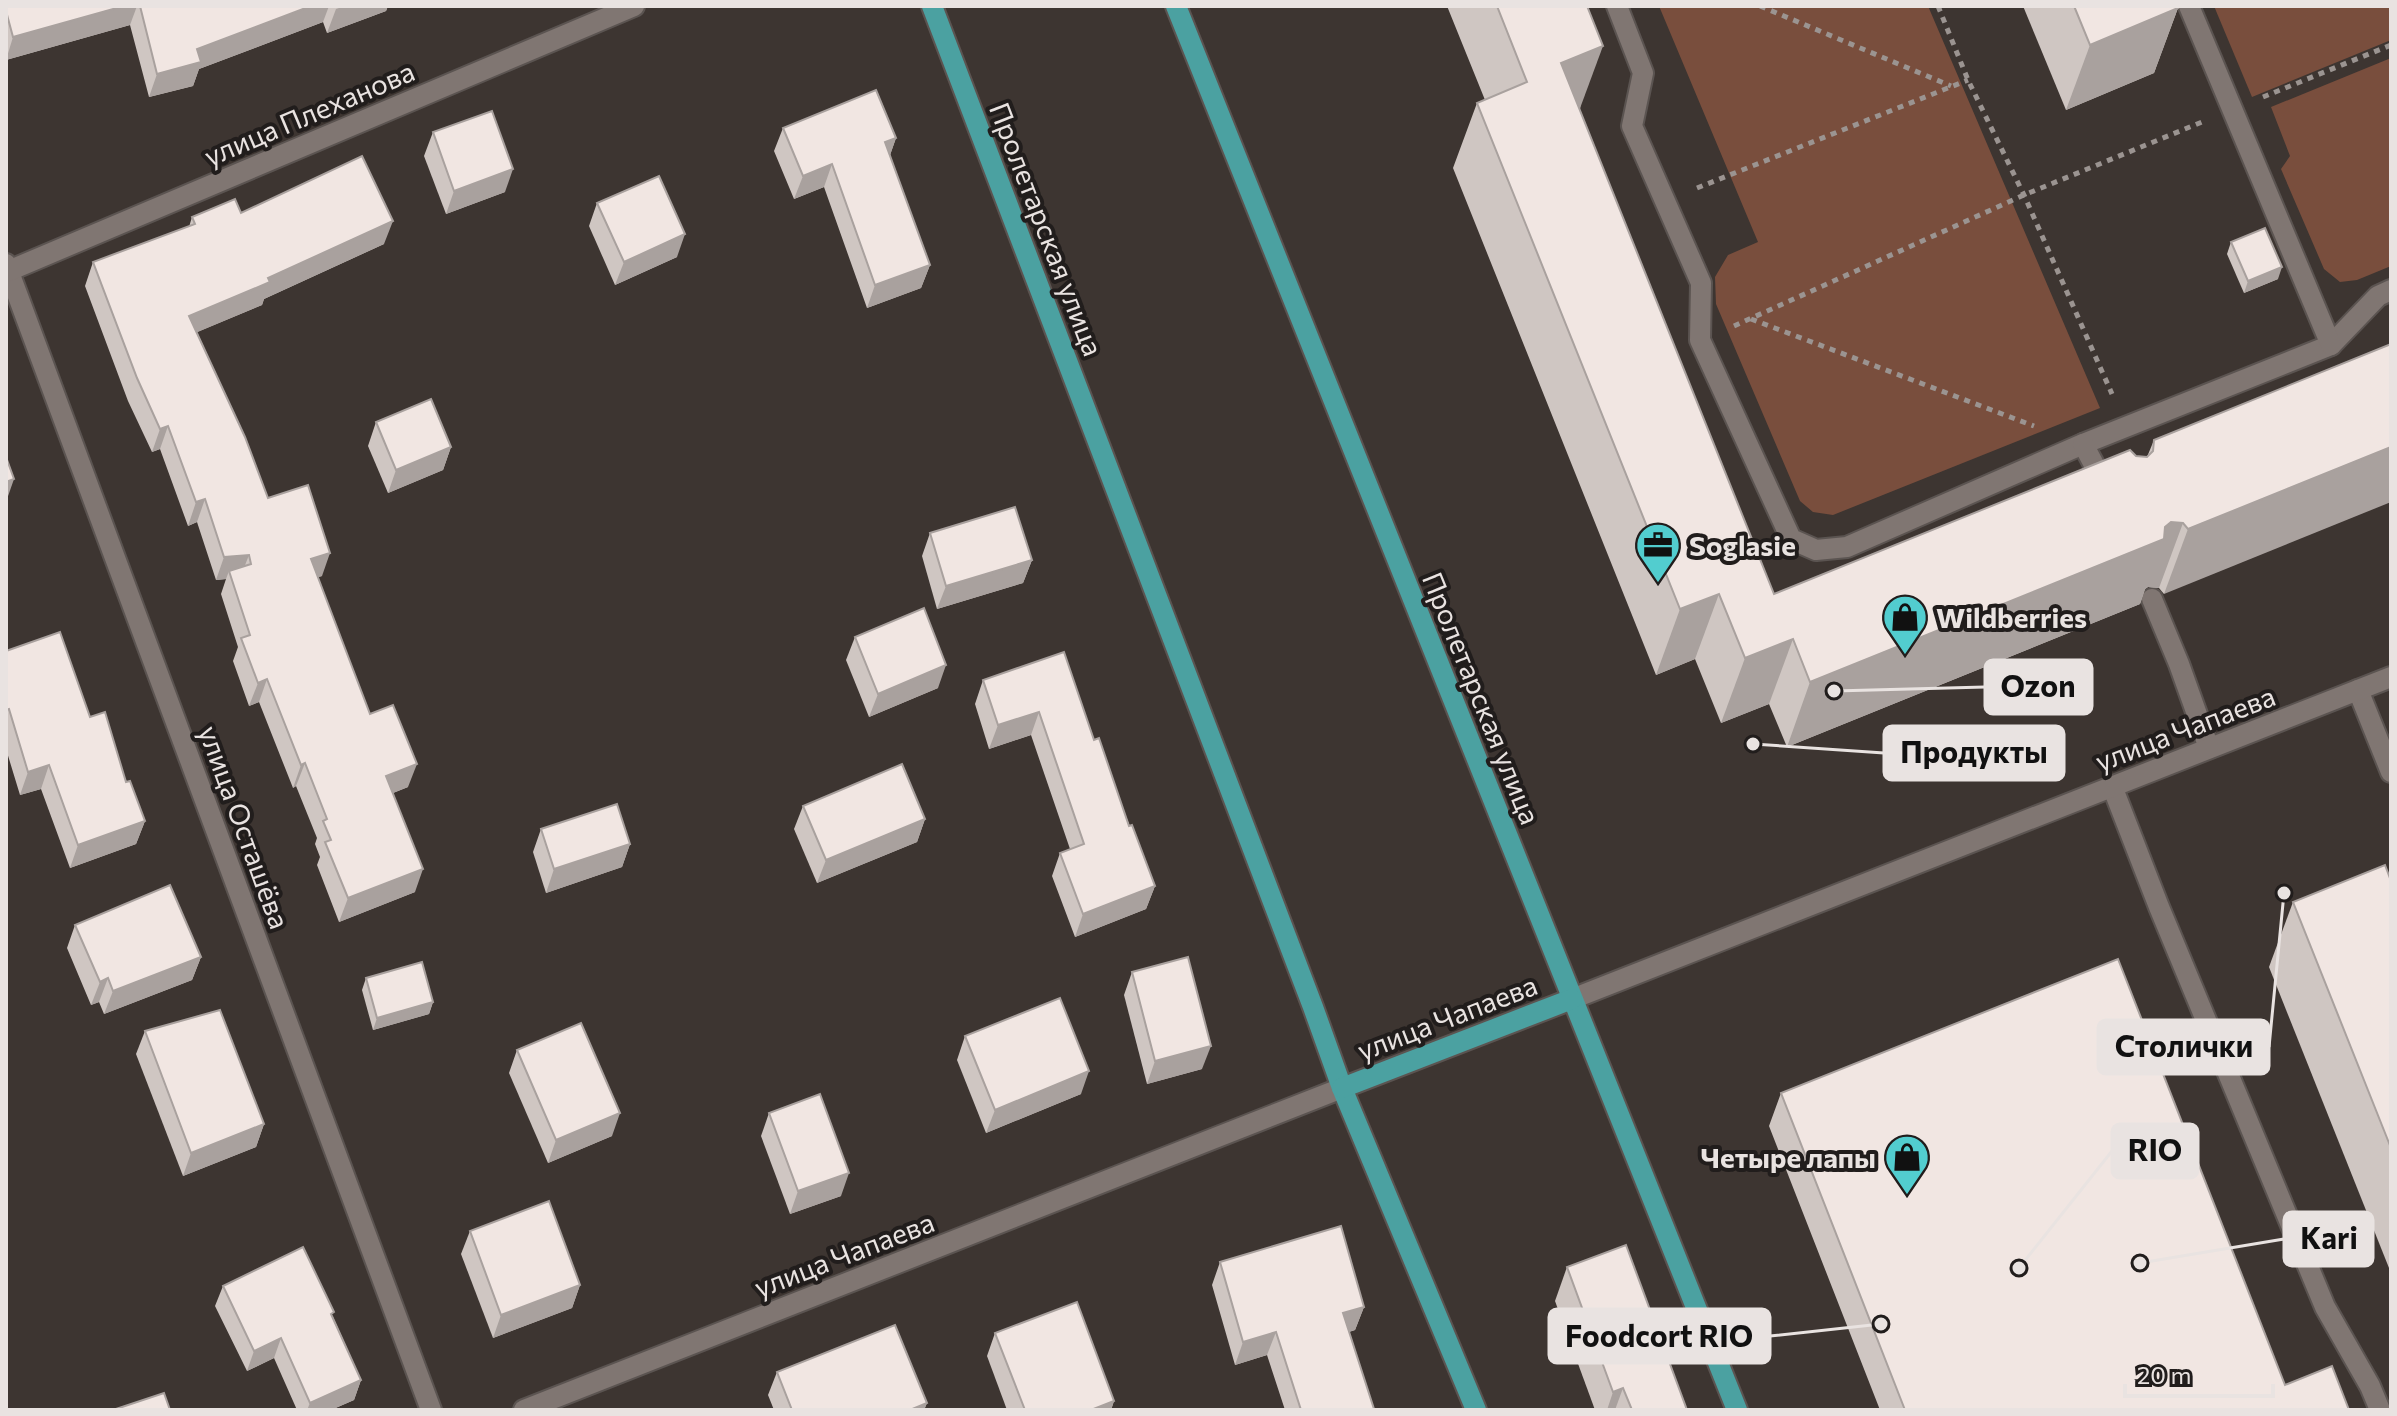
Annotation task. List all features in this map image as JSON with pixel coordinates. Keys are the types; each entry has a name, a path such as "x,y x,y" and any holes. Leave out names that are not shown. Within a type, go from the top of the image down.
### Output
{"main road":[{"name":"Пролетарская улица","path":"932,6 1342,1088 1476,1410"},
{"name":"Пролетарская улица","path":"1176,6 1737,1410"},
{"name":"улица Чапаева","path":"1342,1088 1572,999"}],"street":[{"name":"улица Плеханова","path":"7,269 634,6"},
{"path":"1617,6 1643,73 1632,126 1701,283 1700,340 1791,539 1816,550 1847,547 2083,444 2331,345 2378,296 2391,290"},
{"path":"2189,6 2331,345"},
{"name":"улица Осташёва","path":"7,269 431,1410"},
{"path":"2083,444 2118,510"},
{"path":"2152,599 2209,748"},
{"name":"улица Чапаева","path":"1572,999 2391,677"},
{"path":"2358,690 2391,772"},
{"path":"2112,786 2325,1307 2370,1386 2380,1410"},
{"name":"улица Чапаева","path":"524,1410 1342,1088"}],"path":[{"path":"1760,6 1951,87"},
{"path":"1938,6 1968,80 2024,195 2127,428"},
{"path":"1700,340 2024,195 2391,45"},
{"path":"1666,200 1968,80"},
{"path":"1750,319 2083,444"}],"shaded area":[{"path":"1659,6 1928,6 2100,408 1833,515 1813,512 1800,501 1716,304 1715,277 1728,255 1758,242"},
{"path":"2214,6 2391,6 2391,40 2252,97"},
{"path":"2391,58 2391,266 2357,280 2340,282 2324,269 2281,169 2290,156 2271,107"}],"building":[{"path":"6,6 124,6 13,37"},
{"path":"140,6 311,6 197,49 201,62 157,74"},
{"path":"1497,6 1587,6 1603,46 1561,63 1774,594 2130,450 2136,456 2147,457 2153,451 2154,440 2391,344 2391,447 2188,529 2183,523 2171,522 2165,527 2164,539 1810,682 1793,639 1745,658 1719,594 1680,609 1477,103 1527,82"},
{"path":"2074,6 2177,6 2178,8 2090,45"},
{"path":"876,90 896,138 885,142 930,265 875,285 832,164 803,176 783,128"},
{"path":"492,111 513,169 454,191 433,132"},
{"path":"362,156 393,221 268,278 270,282 189,316 245,437 268,498 308,485 330,553 311,559 370,714 393,705 417,764 386,776 423,869 348,898 325,842 331,840 323,821 327,819 305,763 301,765 267,679 258,683 241,638 250,635 229,571 251,564 249,555 224,557 205,499 196,502 168,426 160,429 137,378 93,262 195,224 192,217 235,199 241,213"},
{"path":"659,176 685,234 624,262 597,203"},
{"path":"2265,228 2282,267 2248,281 2231,242"},
{"path":"431,399 451,447 396,470 376,422"},
{"path":"6,457 14,479 6,482"},
{"path":"1015,507 1032,560 946,586 930,533"},
{"path":"924,608 946,665 878,694 855,637"},
{"path":"60,632 90,717 105,712 126,782 130,781 145,821 78,845 49,765 28,772 9,709 6,710 6,651"},
{"path":"1064,652 1094,740 1099,738 1129,826 1132,825 1155,886 1083,914 1060,853 1084,844 1039,712 998,725 983,680"},
{"path":"902,764 925,819 826,860 803,806"},
{"path":"617,804 630,844 554,869 541,829"},
{"path":"2385,865 2391,881 2391,1148 2293,902"},
{"path":"170,885 201,957 113,991 108,978 100,982 75,925"},
{"path":"1188,957 1211,1046 1155,1061 1132,972"},
{"path":"2118,959 2285,1385 2332,1366 2349,1410 1905,1410 1781,1093"},
{"path":"422,962 433,1002 377,1018 366,978"},
{"path":"1060,998 1089,1071 995,1110 965,1036"},
{"path":"220,1010 264,1124 191,1153 145,1031"},
{"path":"581,1023 620,1113 556,1140 517,1050"},
{"path":"820,1094 849,1173 798,1191 769,1113"},
{"path":"549,1201 580,1285 501,1315 470,1231"},
{"path":"1341,1226 1364,1307 1343,1313 1374,1409 1301,1410 1276,1332 1243,1342 1220,1262"},
{"path":"1626,1245 1687,1410 1632,1410 1623,1388 1613,1392 1567,1267"},
{"path":"303,1247 334,1312 331,1314 361,1380 310,1403 281,1338 254,1351 223,1286"},
{"path":"1077,1302 1114,1401 1091,1410 1025,1410 995,1333"},
{"path":"895,1325 927,1403 910,1410 792,1410 777,1372"},
{"path":"164,1393 170,1410 113,1410"}],"place":[{"name":"Soglasie","path":"1658,584"},
{"name":"Wildberries","path":"1905,656"},
{"name":"Ozon","path":"1834,691"},
{"name":"Продукты","path":"1753,744"},
{"name":"Столички","path":"2284,893"},
{"name":"Четыре лапы","path":"1907,1196"},
{"name":"Kari","path":"2140,1263"},
{"name":"RIO","path":"2019,1268"},
{"name":"Foodcort RIO","path":"1881,1324"}]}
